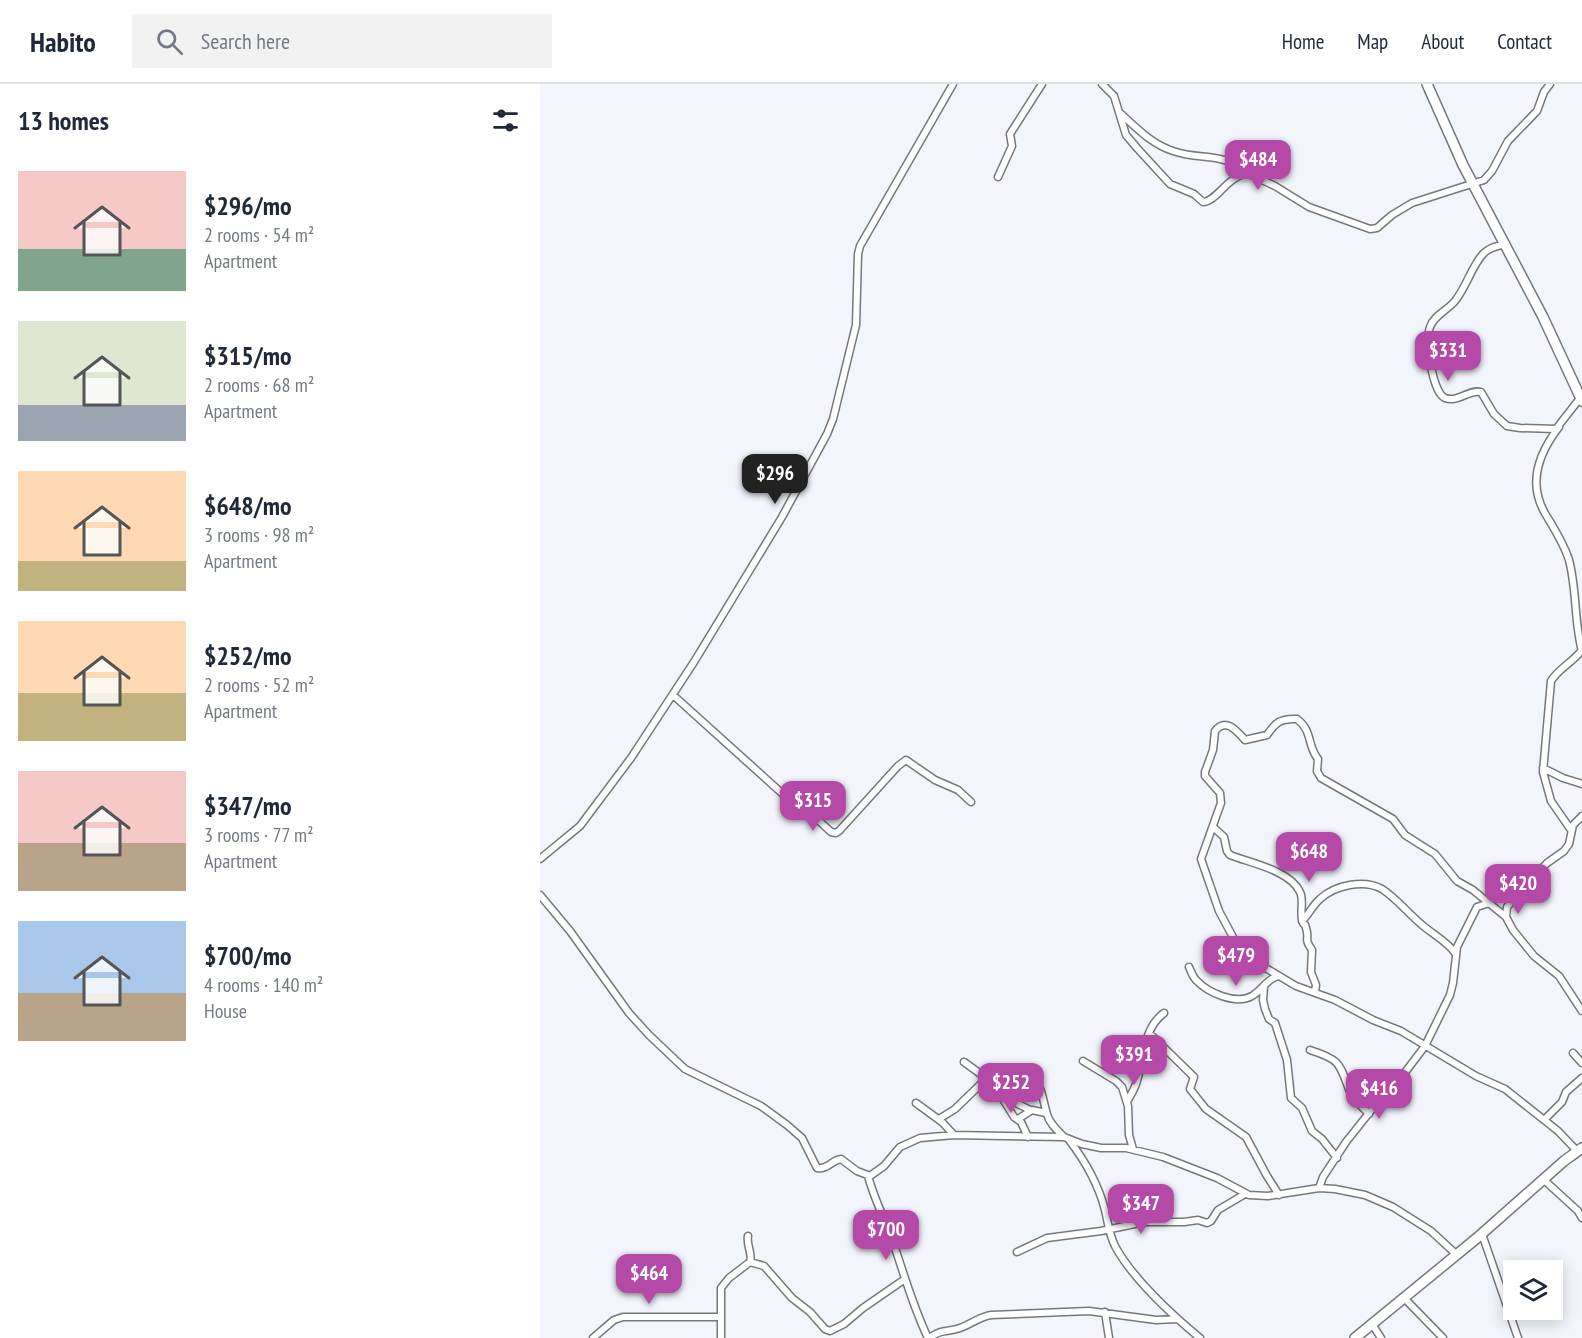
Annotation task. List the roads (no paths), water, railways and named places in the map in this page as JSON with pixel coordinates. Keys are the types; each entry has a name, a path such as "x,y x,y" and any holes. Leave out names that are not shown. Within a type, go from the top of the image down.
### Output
{"street":[{"path":"540,859 580,826 631,758 673,695 782,517 827,434 856,325 860,246 953,84"},
{"path":"998,177 1012,146 1010,134 1042,84"},
{"path":"1102,84 1114,96 1126,135 1170,184 1194,194 1203,202 1208,202 1214,199 1234,178 1247,173"},
{"path":"1427,84 1463,165 1506,244 1582,398 1543,451 1535,484 1540,505 1558,534 1568,559 1582,651 1551,681 1544,768 1551,801 1571,830"},
{"path":"1120,113 1143,135 1164,148 1189,155 1229,160 1247,173 1275,186 1309,207 1370,229 1377,228 1392,215 1412,203 1484,180 1492,171 1508,141 1537,111 1550,84"},
{"path":"1506,244 1486,251 1455,302 1429,328 1434,376 1442,395 1446,398 1453,399 1476,391 1481,392 1494,414 1511,428 1550,430 1560,426"},
{"path":"673,695 785,796 801,804 831,832 839,831 906,760 935,780 958,790 970,802"},
{"path":"1355,1338 1405,1299 1580,1150 1505,1089 1476,1076 1401,1031 1315,992 1296,986 1242,954 1219,911 1201,859 1221,797 1205,776 1204,771 1217,728 1228,725 1249,741 1255,737 1267,735 1274,723 1280,720 1297,719 1309,735 1314,755 1318,759 1317,771 1321,778 1393,819 1405,835 1434,854 1457,881 1473,890 1506,917 1513,930 1534,956 1559,976 1582,1011"},
{"path":"1544,768 1563,778 1582,784"},
{"path":"1506,917 1507,907 1547,863 1564,851 1569,844 1571,830 1576,820 1582,816"},
{"path":"1213,827 1224,837 1230,855 1272,870 1290,880 1299,889 1302,898 1302,921 1307,929 1306,943 1312,950 1311,972 1316,985 1315,992"},
{"path":"1302,921 1317,901 1331,892 1348,885 1369,885 1390,895 1424,927 1452,948 1456,954"},
{"path":"540,895 570,931 629,1013 686,1069 773,1114 802,1138 817,1168 825,1168 842,1159 857,1171 868,1176 878,1172 900,1147 920,1138 954,1135 1066,1138 1101,1148 1133,1149 1162,1156 1217,1178 1245,1194 1279,1195 1319,1188 1348,1191 1389,1205 1431,1230 1457,1255"},
{"path":"1319,1188 1323,1177 1346,1142 1425,1046 1450,995 1459,942 1475,910 1480,905 1489,903"},
{"path":"1189,967 1196,980 1225,996 1242,1000 1278,976"},
{"path":"1264,987 1265,1009 1269,1019 1275,1023 1287,1060 1291,1098 1302,1108 1312,1131 1322,1139 1337,1158"},
{"path":"1127,1102 1137,1082 1149,1033 1154,1022 1164,1013"},
{"path":"1149,1033 1194,1077 1190,1089 1206,1109 1246,1137 1279,1195"},
{"path":"1310,1050 1328,1055 1335,1060 1343,1070 1351,1094 1369,1113"},
{"path":"1573,1053 1582,1062"},
{"path":"1083,1061 1119,1084 1127,1102 1129,1135 1133,1149"},
{"path":"964,1062 997,1091 1014,1117 1024,1127 1028,1137"},
{"path":"1021,1069 1032,1075 1039,1084 1043,1091 1046,1113 1052,1125 1066,1138 1093,1175 1106,1211 1108,1229 1122,1256 1152,1293 1177,1319 1200,1338"},
{"path":"1544,1120 1562,1102 1566,1092 1582,1078"},
{"path":"939,1119 955,1109 986,1079"},
{"path":"997,1091 1003,1089 1018,1104 1030,1110 1046,1113"},
{"path":"916,1102 939,1119 954,1135"},
{"path":"1018,1119 1030,1110"},
{"path":"868,1176 921,1323 929,1338 942,1330 959,1328 978,1318 991,1315 1080,1311 1105,1312 1156,1320 1177,1319"},
{"path":"1544,1180 1578,1211 1582,1218"},
{"path":"1017,1252 1047,1238 1153,1221 1198,1220 1207,1223 1218,1210 1245,1194"},
{"path":"1482,1234 1518,1338"},
{"path":"722,1338 720,1292 723,1284 750,1262 748,1236"},
{"path":"750,1262 764,1266 792,1298 830,1331 844,1324 905,1279"},
{"path":"1405,1299 1443,1338"},
{"path":"1105,1312 1109,1338"},
{"path":"593,1338 614,1320 623,1317 720,1317"},
{"path":"1372,1324 1381,1338"}]}
